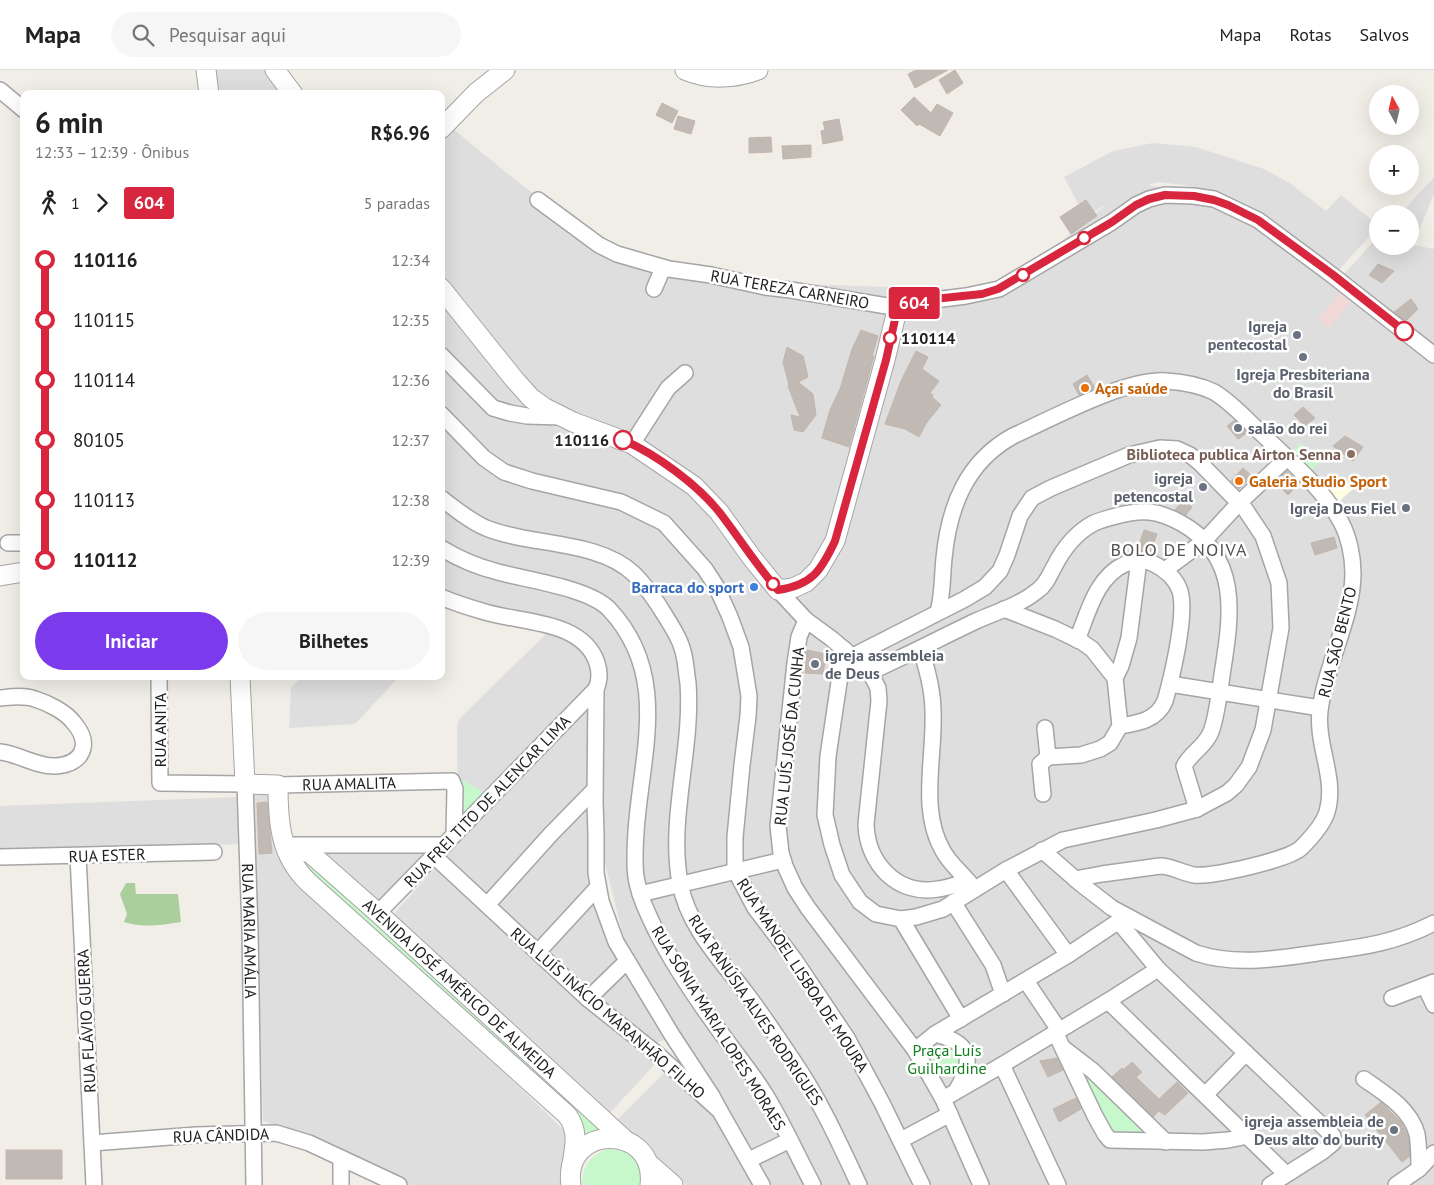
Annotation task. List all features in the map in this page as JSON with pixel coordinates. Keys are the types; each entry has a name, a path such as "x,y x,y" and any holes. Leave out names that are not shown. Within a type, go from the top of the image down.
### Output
{"street":[{"path":"206,70 208,90"},
{"path":"275,70 290,90"},
{"path":"445,124 476,93 505,70"},
{"path":"684,70 690,73 723,78 744,76 758,70"},
{"path":"0,90 20,107"},
{"name":"RUA TEREZA CARNEIRO","path":"538,200 599,245 617,254 664,268 711,275 765,288 791,290 874,304 898,306 934,299 982,294 998,289 1112,222 1136,205 1165,195 1194,196 1228,205 1266,225 1332,274 1434,355"},
{"path":"654,289 664,268"},
{"path":"445,293 519,385 537,403 589,429 632,444 656,458 699,491 720,512 752,558 806,620 870,672 878,688 879,695 866,834 873,856 888,876 909,888 937,890 971,885 1073,837 1125,828 1197,809 1218,800 1227,793 1236,785 1249,767 1263,730 1281,628 1279,584 1264,536 1240,503 1200,462 1177,449 1160,448 1129,456 1051,488 1032,498 1020,516 1007,555 994,580 977,593 848,653"},
{"path":"778,590 793,588 806,582 827,558 835,541 886,360 898,306"},
{"path":"445,359 493,408 510,414 562,417"},
{"path":"632,444 668,388 685,373"},
{"name":"RUA SÃO BENTO","path":"938,612 942,599 944,561 952,516 958,495 973,469 1003,441 1108,394 1153,381 1166,381 1200,387 1214,392 1287,458 1317,489 1333,509 1342,525 1352,563 1353,582 1320,708 1319,733 1328,775 1329,792 1327,814 1312,836 1299,850 1272,861 1212,874 1193,875 1170,867 1160,866 1075,879"},
{"name":"RUA MANOEL LISBOA DE MOURA","path":"445,418 484,458 498,469 511,475 607,498 632,507 664,523 705,568 716,586 741,646 749,696 735,837 735,870 755,908 794,959 837,1022 864,1068 922,1185"},
{"path":"1165,570 1204,541 1287,458"},
{"name":"RUA RANÚSIA ALVES RODRIGUES","path":"445,501 486,528 583,550 617,562 633,573 661,609 678,637 682,649 689,697 678,830 680,884 688,909 716,956 750,997 806,1080 822,1108 859,1185"},
{"path":"870,672 1038,591 1046,582 1054,565 1079,532 1103,520 1134,512 1154,512 1167,516 1194,531 1216,555 1226,580 1230,603 1228,634 1211,733 1184,766 1197,809"},
{"path":"8,543 20,543"},
{"name":"RUA SÔNIA MARIA LOPES MORAES","path":"445,550 495,572 566,589 596,599 609,609 639,654 644,671 648,699 646,744 638,806 634,859 640,894 665,948 688,985 765,1094 813,1185"},
{"path":"1115,678 1121,666 1129,638 1139,560"},
{"path":"1077,640 1096,593 1106,578 1117,568 1139,560 1150,562 1165,570 1178,587 1181,601 1180,625 1170,684 1165,701 1157,714 1144,721 1120,726"},
{"path":"0,576 20,573"},
{"path":"445,598 486,612 560,628 577,637 588,646 595,658 600,676 596,689 595,789 598,888 610,930 627,961 720,1111"},
{"path":"1004,609 1077,640 1092,649 1115,678 1120,726 1110,743 1100,749 1081,755 1048,757 1040,764 1043,794"},
{"name":"RUA LUÍS JOSÉ DA CUNHA","path":"806,620 799,637 795,663 778,814 783,860 795,888 808,908 949,1096 950,1114 981,1185"},
{"path":"921,649 930,683 934,714 930,771 932,817 943,853 971,885"},
{"path":"848,653 828,756 825,815 842,875 860,902 876,914 901,919 932,913 953,902 971,885"},
{"name":"RUA ANITA","path":"159,680 160,783 245,784"},
{"name":"RUA MARIA AMÁLIA","path":"240,680 250,930 254,1185"},
{"path":"1170,684 1320,708"},
{"name":"RUA FREI TITO DE ALENCAR LIMA","path":"378,913 596,689"},
{"path":"0,698 30,698 63,713 75,724 82,736 84,746 82,753 76,760 56,766 40,764 0,752"},
{"path":"1045,728 1048,757"},
{"name":"RUA AMALITA","path":"245,784 453,782 455,793 450,840"},
{"name":"AVENIDA JOSÉ AMÉRICO DE ALMEIDA","path":"278,785 278,822 286,848 296,870 567,1115 576,1133 570,1177 571,1185"},
{"path":"487,905 551,834 595,789"},
{"path":"286,848 450,840"},
{"name":"AVENIDA JOSÉ AMÉRICO DE ALMEIDA","path":"286,848 310,853 626,1141 635,1146 648,1163"},
{"path":"1042,850 1112,908 1158,969 1330,1132 1334,1139 1333,1143 1270,1185"},
{"name":"RUA ESTER","path":"0,857 214,852"},
{"name":"RUA FLÁVIO GUERRA","path":"78,856 94,1185"},
{"name":"RUA LUÍS INÁCIO MARANHÃO FILHO","path":"434,856 588,998 656,1053 720,1111 762,1185"},
{"path":"640,894 783,860"},
{"path":"1006,870 1068,955"},
{"path":"538,952 598,888"},
{"path":"953,902 993,965 1003,994"},
{"path":"901,919 961,1019"},
{"path":"915,1050 935,1034 1026,981 1122,919"},
{"path":"1122,919 1207,957 1238,961 1274,959 1364,948 1416,932 1434,923"},
{"path":"588,998 627,961"},
{"path":"949,1096 1158,969"},
{"path":"1026,981 1057,1031 1061,1047 1107,1137 1113,1140 1166,1142 1220,1141 1248,1136"},
{"path":"1392,998 1429,984 1434,1005"},
{"path":"1108,1001 1286,1174"},
{"path":"935,1034 957,1041 967,1056 968,1068 966,1075 949,1096"},
{"path":"656,1053 672,1035"},
{"path":"1061,1047 1093,1071 1166,1142"},
{"path":"1205,1095 1246,1052"},
{"path":"1002,1065 1058,1185"},
{"path":"1364,1079 1398,1104 1410,1119 1416,1132 1418,1141 1410,1179"},
{"path":"901,1140 950,1114"},
{"name":"RUA CÂNDIDA","path":"92,1143 253,1132 285,1134 309,1143 399,1185"},
{"path":"572,1164 577,1155 593,1141 615,1138 626,1141"},
{"path":"749,1160 790,1140"},
{"path":"1410,1179 1434,1154"},
{"path":"341,1158 341,1185"},
{"path":"648,1163 650,1185"},
{"path":"648,1163 672,1185"}],"shaded area":[{"path":"203,70 276,70 292,90 207,90"},
{"path":"445,122 508,174 599,244 766,283 982,290 1058,244 1107,204 1085,217 1064,177 1113,151 1153,143 1196,147 1264,169 1291,184 1326,211 1341,195 1369,218 1369,237 1337,272 1255,209 1220,193 1158,182 1148,185 1213,196 1434,358 1434,1185 686,1185 615,1122 666,1071 719,1110 628,956 598,835 597,784 487,901 440,856 458,825 457,726 459,719 553,627 512,618 445,591"},
{"path":"1434,177 1434,194 1419,230 1419,205 1408,205"},
{"path":"1419,246 1434,249 1434,350 1342,276 1369,247 1369,255 1419,255"},
{"path":"1340,292 1350,302 1329,328 1319,319"},
{"path":"1343,478 1354,488 1334,506 1324,494"},
{"path":"299,680 396,680 355,724 289,728 291,687"},
{"path":"270,790 271,828 276,853 291,875 569,1135 566,1185 410,1185 291,1130 263,1121 254,791"},
{"path":"593,796 595,888 539,947 491,903"},
{"path":"240,797 242,844 0,853 0,806"},
{"path":"325,849 438,850 379,908 320,855"},
{"path":"436,867 655,1064 608,1115 390,918"},
{"path":"595,900 622,959 587,993 543,952"},
{"path":"625,967 669,1034 664,1040 654,1044 594,997"}],"green space":[{"path":"1301,443 1320,462 1308,474 1289,455"},
{"path":"460,779 486,794 459,822"},
{"path":"299,853 613,1134 587,1141 581,1136 469,1023 295,857"},
{"path":"126,883 135,883 136,894 178,894 181,922 145,925 124,922 127,914 120,894"},
{"name":"Praça Luís Guilhardine","path":"944,1042 964,1057 958,1072 949,1075 936,1071 931,1059 932,1052 936,1046"},
{"path":"1077,1054 1167,1140 1110,1141 1099,1124"},
{"path":"608,1149 625,1151 638,1160 645,1185 583,1185 584,1172 589,1162 597,1154"}],"building":[{"path":"916,70 948,70 915,88 908,74"},
{"path":"955,70 963,83 947,94 939,80"},
{"path":"914,97 931,113 937,104 953,113 940,136 919,124 917,126 901,110"},
{"path":"662,103 678,111 672,123 656,115"},
{"path":"678,116 695,121 691,134 674,129"},
{"path":"839,119 843,140 823,144 821,131 825,130 823,122"},
{"path":"771,137 772,152 749,153 749,138"},
{"path":"811,145 811,157 783,159 782,146"},
{"path":"1086,200 1097,216 1071,234 1060,217"},
{"path":"1378,264 1394,271 1382,283 1369,275"},
{"path":"1411,299 1418,309 1406,321 1394,312"},
{"path":"861,330 878,336 849,447 822,438 852,349"},
{"path":"787,347 803,356 808,377 798,382 813,394 816,415 803,432 794,430 791,415 800,417 788,386 783,362"},
{"path":"916,351 928,357 922,369 939,381 930,393 941,405 927,422 919,437 905,429 885,424 901,381"},
{"name":"Açai saúde","path":"1087,375 1095,388 1079,395 1073,384"},
{"path":"1303,407 1315,418 1305,426 1294,415"},
{"name":"salão do rei","path":"1235,420 1247,433 1238,439 1227,426"},
{"name":"Biblioteca publica Airton Senna","path":"1345,436 1363,447 1353,461 1333,446"},
{"name":"Galeria Studio Sport","path":"1243,468 1252,476 1239,489 1231,481"},
{"path":"1287,471 1299,484 1288,495 1275,482"},
{"path":"1183,500 1192,507 1186,515 1175,510"},
{"path":"1144,530 1157,534 1150,553 1137,551"},
{"path":"1334,537 1337,548 1315,555 1311,543"},
{"name":"igreja assembleia de Deus","path":"807,650 826,654 823,674 805,673"},
{"path":"267,802 272,853 259,854 257,803"},
{"path":"1057,1058 1063,1070 1048,1077 1040,1061"},
{"path":"1132,1062 1142,1072 1136,1077 1159,1099 1177,1082 1188,1093 1165,1115 1159,1111 1153,1117 1112,1077"},
{"path":"1076,1098 1081,1109 1059,1122 1053,1109"},
{"name":"igreja assembleia de Deus alto do burity","path":"1381,1102 1401,1122 1408,1136 1410,1156 1402,1162 1365,1115"},
{"path":"6,1150 62,1150 62,1179 6,1179"}],"bus line":[{"name":"604","path":"623,440 656,458 694,486 720,512 752,558 778,590 793,588 802,585 818,570 827,558 835,541 874,396 886,360 898,306 934,299 992,292 1149,199 1165,195 1194,196 1214,200 1242,211 1273,230 1404,331"}],"place":[{"name":"Igreja pentecostal","path":"1297,335"},
{"name":"110114","path":"890,338"},
{"name":"Igreja Presbiteriana do Brasil","path":"1303,357"},
{"name":"Açai saúde","path":"1085,388"},
{"name":"salão do rei","path":"1238,428"},
{"name":"110116","path":"623,440"},
{"name":"Biblioteca publica Airton Senna","path":"1351,454"},
{"name":"Galeria Studio Sport","path":"1239,481"},
{"name":"igreja petencostal","path":"1203,487"},
{"name":"Igreja Deus Fiel","path":"1406,508"},
{"name":"Barraca do sport","path":"754,587"},
{"name":"igreja assembleia de Deus","path":"815,664"},
{"name":"igreja assembleia de Deus alto do burity","path":"1394,1130"}],"district":[{"name":"BOLO DE NOIVA","path":"1179,550"}]}
